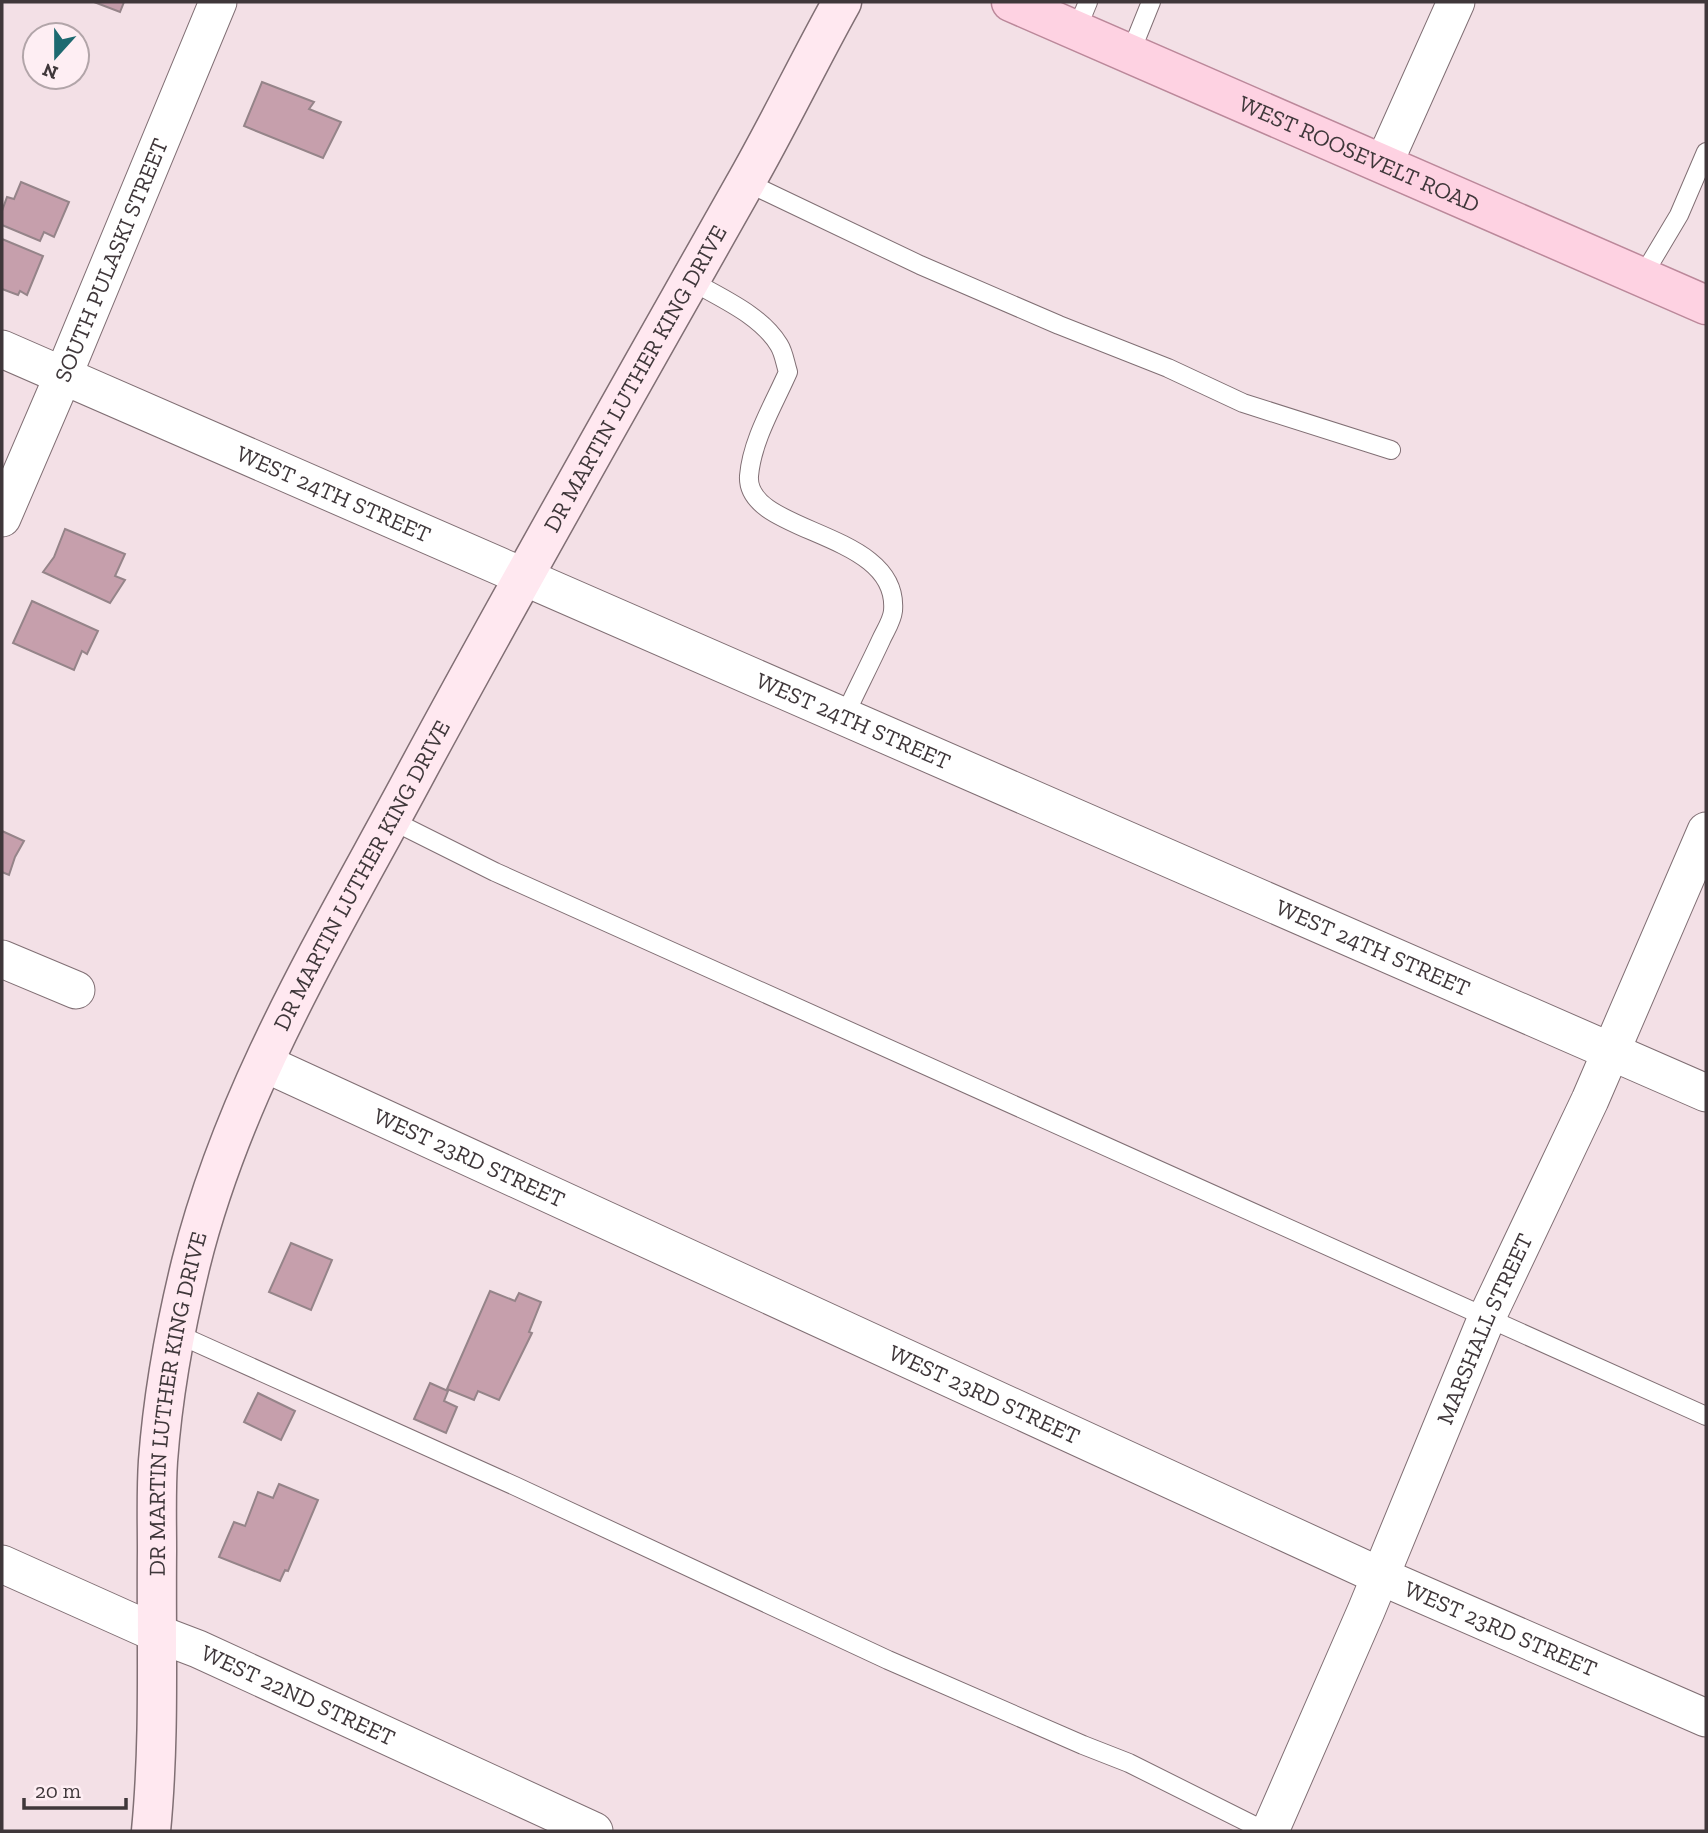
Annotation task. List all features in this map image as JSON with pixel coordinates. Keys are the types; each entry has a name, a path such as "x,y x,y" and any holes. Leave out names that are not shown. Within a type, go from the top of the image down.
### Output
{"main road":[{"name":"DR MARTIN LUTHER KING DRIVE","path":"151,1831 157,1770 158,1466 164,1398 191,1261 241,1111 288,1011 522,576 746,182 842,2"},
{"name":"WEST ROOSEVELT ROAD","path":"1011,2 1082,16 1130,54 1706,305"}],"street":[{"name":"SOUTH PULASKI STREET","path":"2,518 218,2"},
{"path":"1384,163 1456,2"},
{"name":"WEST 24TH STREET","path":"2,349 1706,1093"},
{"name":"MARSHALL STREET","path":"1268,1831 1380,1576 1487,1317 1611,1051 1706,831"},
{"path":"2,959 76,990"},
{"name":"WEST 23RD STREET","path":"264,1063 1380,1576 1706,1718"},
{"name":"WEST 22ND STREET","path":"2,1564 198,1649 594,1831"}],"lane":[{"path":"1130,54 1151,2"},
{"path":"1642,277 1679,215 1706,152"},
{"path":"746,182 933,270 1059,325 1168,368 1243,403 1391,450"},
{"path":"690,280 752,317 770,333 780,347 788,372 754,450 749,479 754,494 770,511 857,552 881,572 893,591 893,614 844,717"},
{"path":"391,820 508,878 1706,1416"},
{"path":"176,1333 515,1486 888,1660 1129,1763 1268,1831"}],"building":[{"path":"94,2 124,2 120,12"},
{"path":"262,82 314,102 309,109 341,122 323,158 244,126"},
{"path":"21,182 69,202 54,237 44,232 40,241 2,225 2,211 7,197 14,199"},
{"path":"2,239 43,256 27,295 20,291 18,295 2,289"},
{"path":"65,529 125,554 115,576 125,580 110,603 43,572 54,557"},
{"path":"32,601 98,631 87,654 82,651 74,670 13,643"},
{"path":"2,831 24,841 9,875 2,872"},
{"path":"291,1243 332,1260 311,1310 269,1292"},
{"path":"490,1291 515,1301 519,1293 541,1302 529,1332 532,1333 499,1400 478,1391 474,1400 447,1389"},
{"path":"430,1383 448,1391 444,1401 457,1407 446,1433 414,1419"},
{"path":"258,1393 295,1411 281,1440 244,1422"},
{"path":"279,1484 318,1500 288,1571 285,1570 280,1581 219,1557 234,1522 245,1526 258,1492 273,1498"}]}
